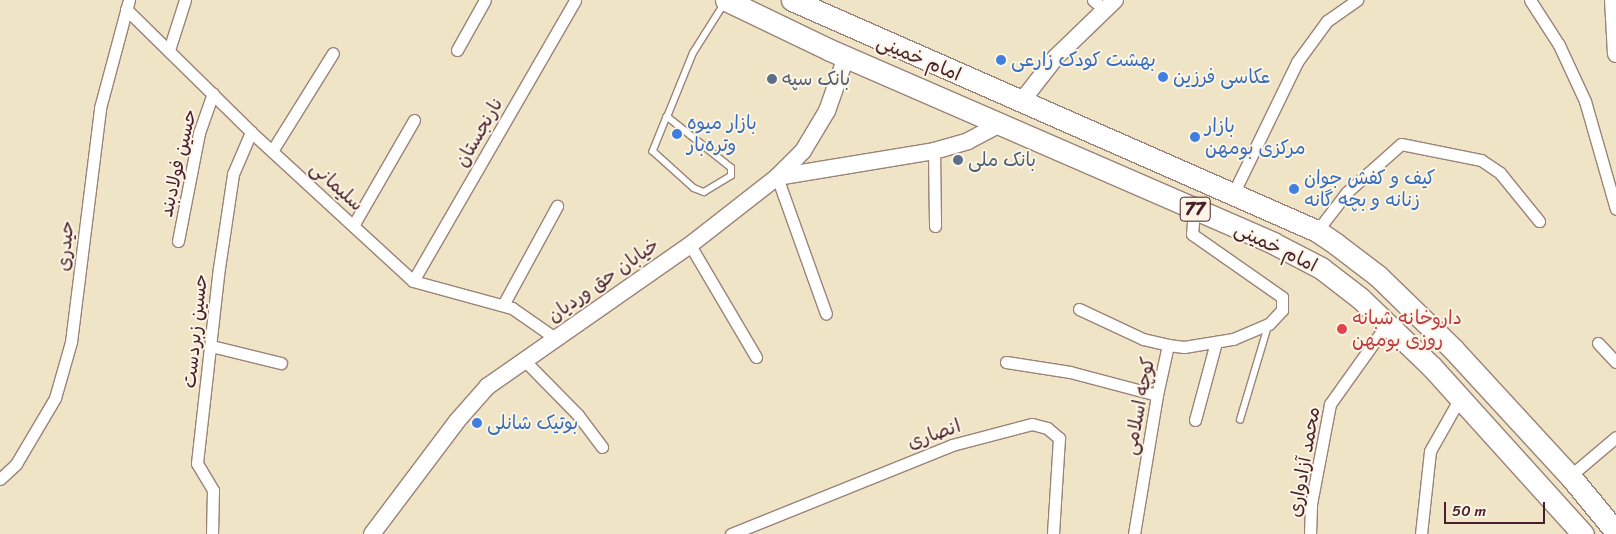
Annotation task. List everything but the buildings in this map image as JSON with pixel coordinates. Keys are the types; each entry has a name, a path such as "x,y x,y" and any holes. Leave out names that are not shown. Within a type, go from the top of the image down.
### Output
{"highway":[{"name":"امام خمینی","path":"727,0 846,57 1194,209 1321,268 1387,324 1460,398 1583,534"},
{"name":"امام خمینی","path":"792,0 1316,231 1378,276 1423,319 1570,476 1616,532"}],"main road":[{"path":"1614,0 1616,54"},
{"path":"1021,102 1056,57 1104,3"},
{"name":"خیابان حق وردیان","path":"372,534 458,421 488,386 523,359 690,244 777,177 804,151 818,127 846,57"},
{"path":"777,177 934,151 968,141 1000,124"}],"street":[{"path":"169,50 185,0"},
{"path":"457,50 486,0"},
{"name":"نارنجستان","path":"413,281 575,0"},
{"path":"1233,194 1297,62 1327,20 1357,0"},
{"path":"1532,2 1559,45 1585,101 1616,209"},
{"name":"سلیمانی","path":"127,4 169,50 251,132 354,224 413,281 512,308 555,338"},
{"name":"حیدری","path":"0,479 16,464 55,398 71,342 100,108 127,4"},
{"path":"272,151 333,53"},
{"name":"حسین فولادبند","path":"178,240 199,132 213,93"},
{"path":"354,224 414,120"},
{"name":"حسین زبردست","path":"212,534 214,490 197,464 233,174 251,132"},
{"path":"1316,231 1347,192 1401,144 1481,160 1500,173 1540,220"},
{"path":"934,151 934,226"},
{"path":"777,177 826,314"},
{"path":"503,305 558,206"},
{"path":"1194,209 1192,234 1282,297 1282,310 1269,324"},
{"path":"690,244 756,356"},
{"path":"1079,309 1143,339 1168,345"},
{"name":"کوچه اسلامی","path":"1134,534 1157,395 1168,345 1184,347 1233,339 1269,324"},
{"name":"محمد آزادواری","path":"1310,534 1311,504 1330,404 1387,324"},
{"path":"1195,420 1216,342"},
{"path":"1598,343 1616,362"},
{"path":"211,346 282,363"},
{"path":"523,359 578,415 602,447"},
{"path":"1006,362 1070,372 1157,395"},
{"path":"1421,534 1430,451 1460,398"},
{"name":"انصاری","path":"731,534 952,445 1032,424 1047,428 1059,438 1053,534"},
{"path":"1570,476 1616,437"}],"lane":[{"path":"667,117 730,168 731,176 704,192 694,188 653,151 693,53 727,0"},
{"path":"1240,420 1269,324"}],"place":[{"name":"بهشت کودک زارعی","path":"1001,60"},
{"name":"عکاسی فرزین","path":"1163,77"},
{"name":"بانک سپه","path":"772,79"},
{"name":"بازار میوه وتره‌بار","path":"677,134"},
{"name":"بازار مرکزی بومهن","path":"1195,137"},
{"name":"بانک ملی","path":"958,160"},
{"name":"کیف و کفش جوان زنانه و بچه گانه","path":"1294,189"},
{"name":"داروخانه شبانه روزی بومهن","path":"1342,329"},
{"name":"بوتیک شانلی","path":"477,423"}]}
